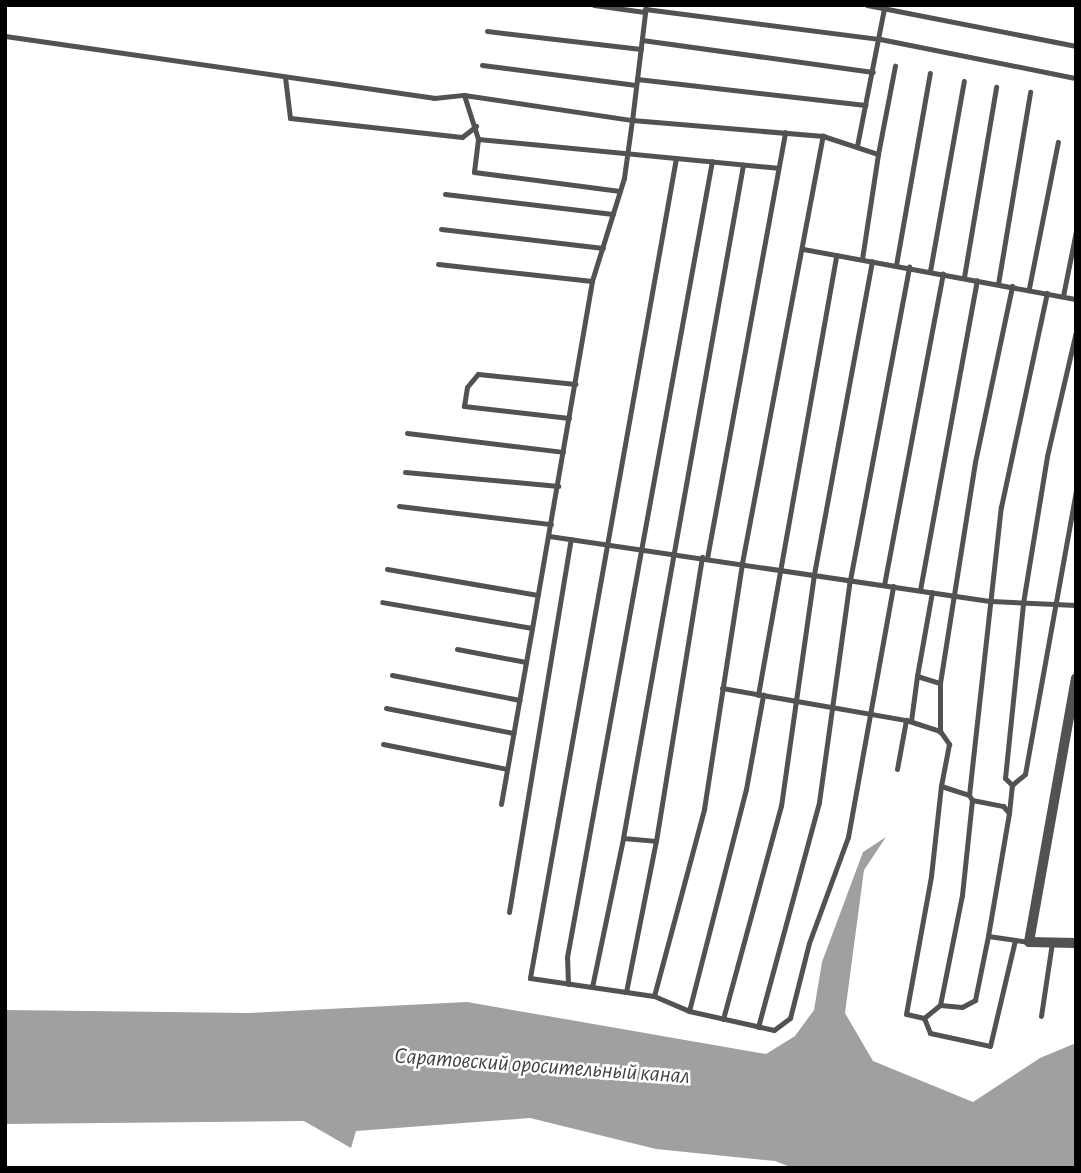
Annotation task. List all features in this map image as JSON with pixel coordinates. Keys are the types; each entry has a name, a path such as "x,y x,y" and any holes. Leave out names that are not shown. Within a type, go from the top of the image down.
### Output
{"street":[{"path":"1076,678 1029,942 1076,943"}],"lane":[{"path":"594,5 880,39 1076,78"},
{"path":"867,5 1076,47"},
{"path":"857,146 884,8"},
{"path":"501,804 593,281 620,191 628,153 645,9"},
{"path":"487,31 640,48"},
{"path":"5,36 434,98 464,95 632,120 823,135 878,154"},
{"path":"642,40 873,72"},
{"path":"482,65 866,105"},
{"path":"862,259 895,66"},
{"path":"896,265 930,72"},
{"path":"285,77 290,118 462,137 476,126"},
{"path":"930,271 964,81"},
{"path":"964,277 996,88"},
{"path":"998,284 1030,92"},
{"path":"464,95 478,139 474,172 620,191"},
{"path":"626,992 656,841 704,558 785,132"},
{"path":"654,996 704,809 742,563 823,135"},
{"path":"478,139 778,168"},
{"path":"1028,289 1058,142"},
{"path":"676,158 530,978 654,996 689,1011 774,1030 790,1018 809,943 848,837 893,586"},
{"path":"568,984 567,957 712,161"},
{"path":"592,987 623,838 743,165"},
{"path":"445,194 613,214"},
{"path":"442,229 603,248"},
{"path":"1063,296 1076,231"},
{"path":"803,249 1076,299"},
{"path":"689,1011 746,789 778,568 836,255"},
{"path":"723,1019 781,806 814,574 872,261"},
{"path":"438,264 593,281"},
{"path":"758,1027 819,802 850,580 909,267"},
{"path":"884,585 943,274"},
{"path":"920,590 977,280"},
{"path":"940,732 940,683 975,462 1012,286"},
{"path":"924,1018 940,1005 962,895 1001,507 1047,293"},
{"path":"1012,785 1005,778 1023,603 1047,456 1076,331"},
{"path":"569,418 464,406 467,387 478,374 575,384"},
{"path":"407,433 563,452"},
{"path":"405,471 558,486"},
{"path":"940,1005 962,1007 975,1000 1012,785 1026,774 1076,491"},
{"path":"399,506 551,524"},
{"path":"549,536 991,601 1076,605"},
{"path":"509,912 571,539"},
{"path":"387,569 538,595"},
{"path":"897,769 932,592"},
{"path":"382,602 532,628"},
{"path":"457,649 526,662"},
{"path":"392,674 520,699"},
{"path":"917,676 940,683"},
{"path":"722,688 908,720 940,732 949,744 941,786 931,876 906,1014 924,1018"},
{"path":"386,708 514,733"},
{"path":"383,744 508,769"},
{"path":"941,786 970,798 1003,806 1009,813"},
{"path":"623,838 656,841"},
{"path":"988,936 1029,942"},
{"path":"924,1018 930,1032 990,1046 1015,940"},
{"path":"1041,1016 1052,943"}],"water":[{"name":"Саратовский оросительный канал","path":"886,837 864,870 845,1013 873,1061 973,1102 1040,1058 1076,1043 1076,1168 793,1168 775,1161 656,1149 530,1118 356,1131 351,1148 304,1121 5,1124 5,1010 249,1013 467,1002 766,1054 795,1036 814,1010 822,962 863,852"}]}
